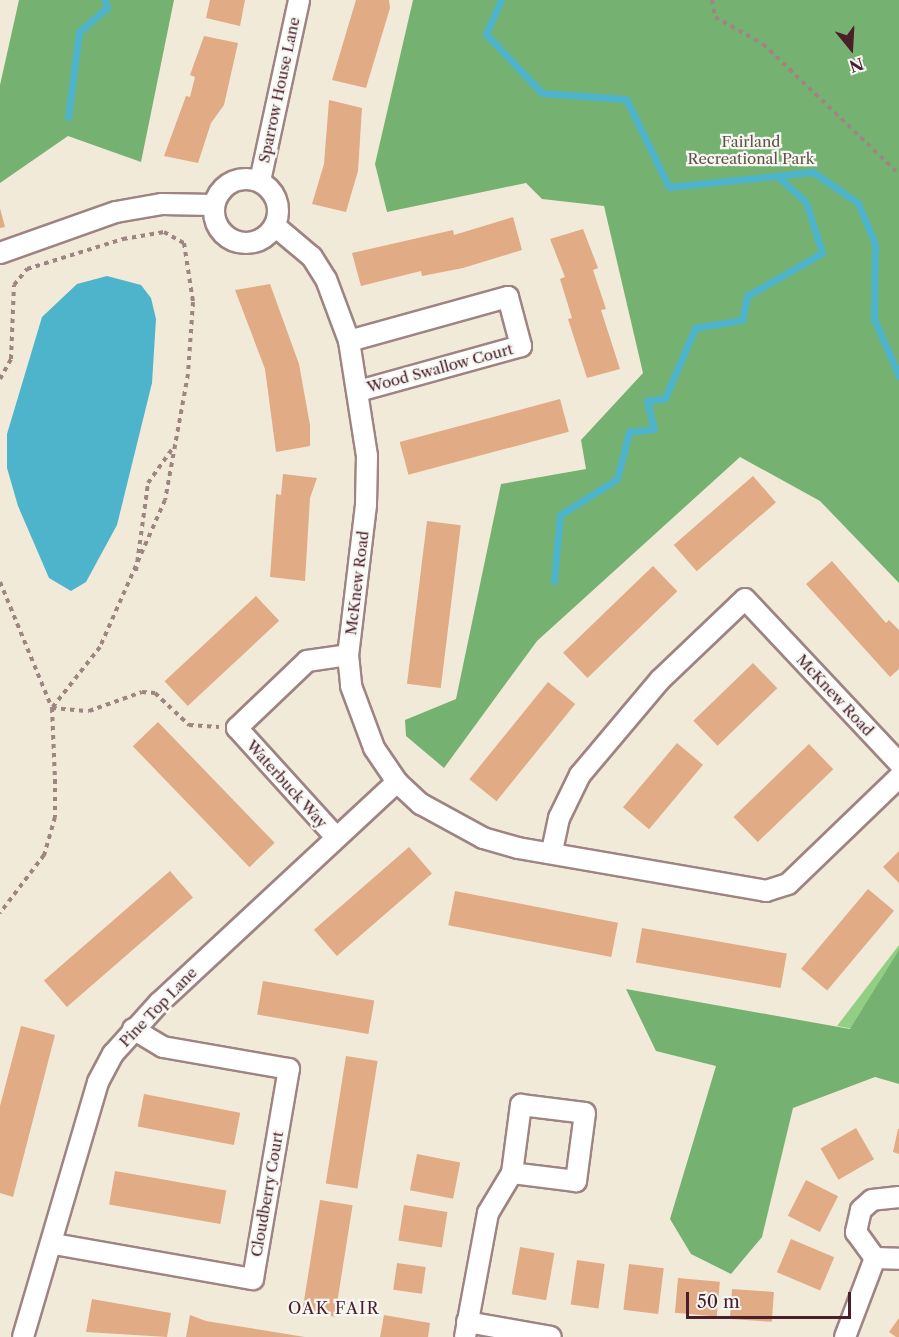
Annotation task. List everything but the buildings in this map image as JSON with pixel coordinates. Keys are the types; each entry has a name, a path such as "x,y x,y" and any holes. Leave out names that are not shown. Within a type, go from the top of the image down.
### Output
{"street":[{"name":"Sparrow House Lane","path":"260,181 299,0"},
{"path":"260,181 275,197 275,226 265,237 239,243 221,231 214,205 231,182 260,181"},
{"path":"0,253 116,212 162,204 214,205"},
{"name":"McKnew Road","path":"275,226 312,257 326,279 349,341 359,391 366,505 348,655 360,716 396,782 421,804 483,838 779,889 899,777"},
{"name":"Wood Swallow Court","path":"349,341 508,297 521,346 359,391"},
{"name":"McKnew Road","path":"552,851 567,796 580,775 660,680 745,599 899,763"},
{"name":"Waterbuck Way","path":"335,836 237,728 307,661 348,655"},
{"name":"Pine Top Lane","path":"23,1337 54,1244 98,1082 133,1029 335,836 396,782"},
{"name":"Cloudberry Court","path":"54,1244 253,1279 289,1069 163,1047 133,1029"},
{"path":"512,1173 576,1181 585,1113 521,1105 512,1173 488,1213 466,1330 551,1337"},
{"path":"899,1197 872,1200 857,1221 859,1242 875,1258 899,1259"},
{"path":"845,1337 875,1258"}],"path":[{"path":"712,0 715,17 763,44 899,174"},
{"path":"0,379 12,351 14,285 27,269 123,239 175,235 184,243 193,302 176,444 165,500 136,572 100,647 52,708"},
{"path":"136,572 148,483 176,444"},
{"path":"0,582 52,708 55,817 44,855 0,913"},
{"path":"52,708 89,711 142,692 155,693 189,725 237,728"}],"green space":[{"path":"19,0 174,0 141,162 68,136 0,183 0,85"},
{"name":"Fairland Recreational Park","path":"413,0 899,0 899,583 820,501 740,457 537,641 444,768 406,736 405,720 456,699 501,484 586,469 581,440 643,373 604,206 542,199 526,183 387,212 375,164"},
{"path":"899,945 899,1037 837,1026"},
{"path":"899,950 899,1084 875,1077 793,1108 762,1237 731,1274 691,1254 670,1219 716,1066 656,1051 626,989 850,1029"}],"water":[{"path":"107,276 141,285 151,298 156,319 152,383 117,525 86,582 71,591 49,578 18,506 7,468 7,434 42,317 77,284"}],"waterway":[{"path":"68,117 79,32 107,8 105,0"},
{"path":"501,0 486,34 542,93 626,99 669,187 813,172 858,203 875,244 874,319 899,376"},
{"path":"554,581 560,515 617,479 629,432 654,429 647,401 665,398 695,328 742,320 747,296 822,253 806,202 779,178"}],"district":[{"name":"OAK FAIR","path":"334,1308"}]}
